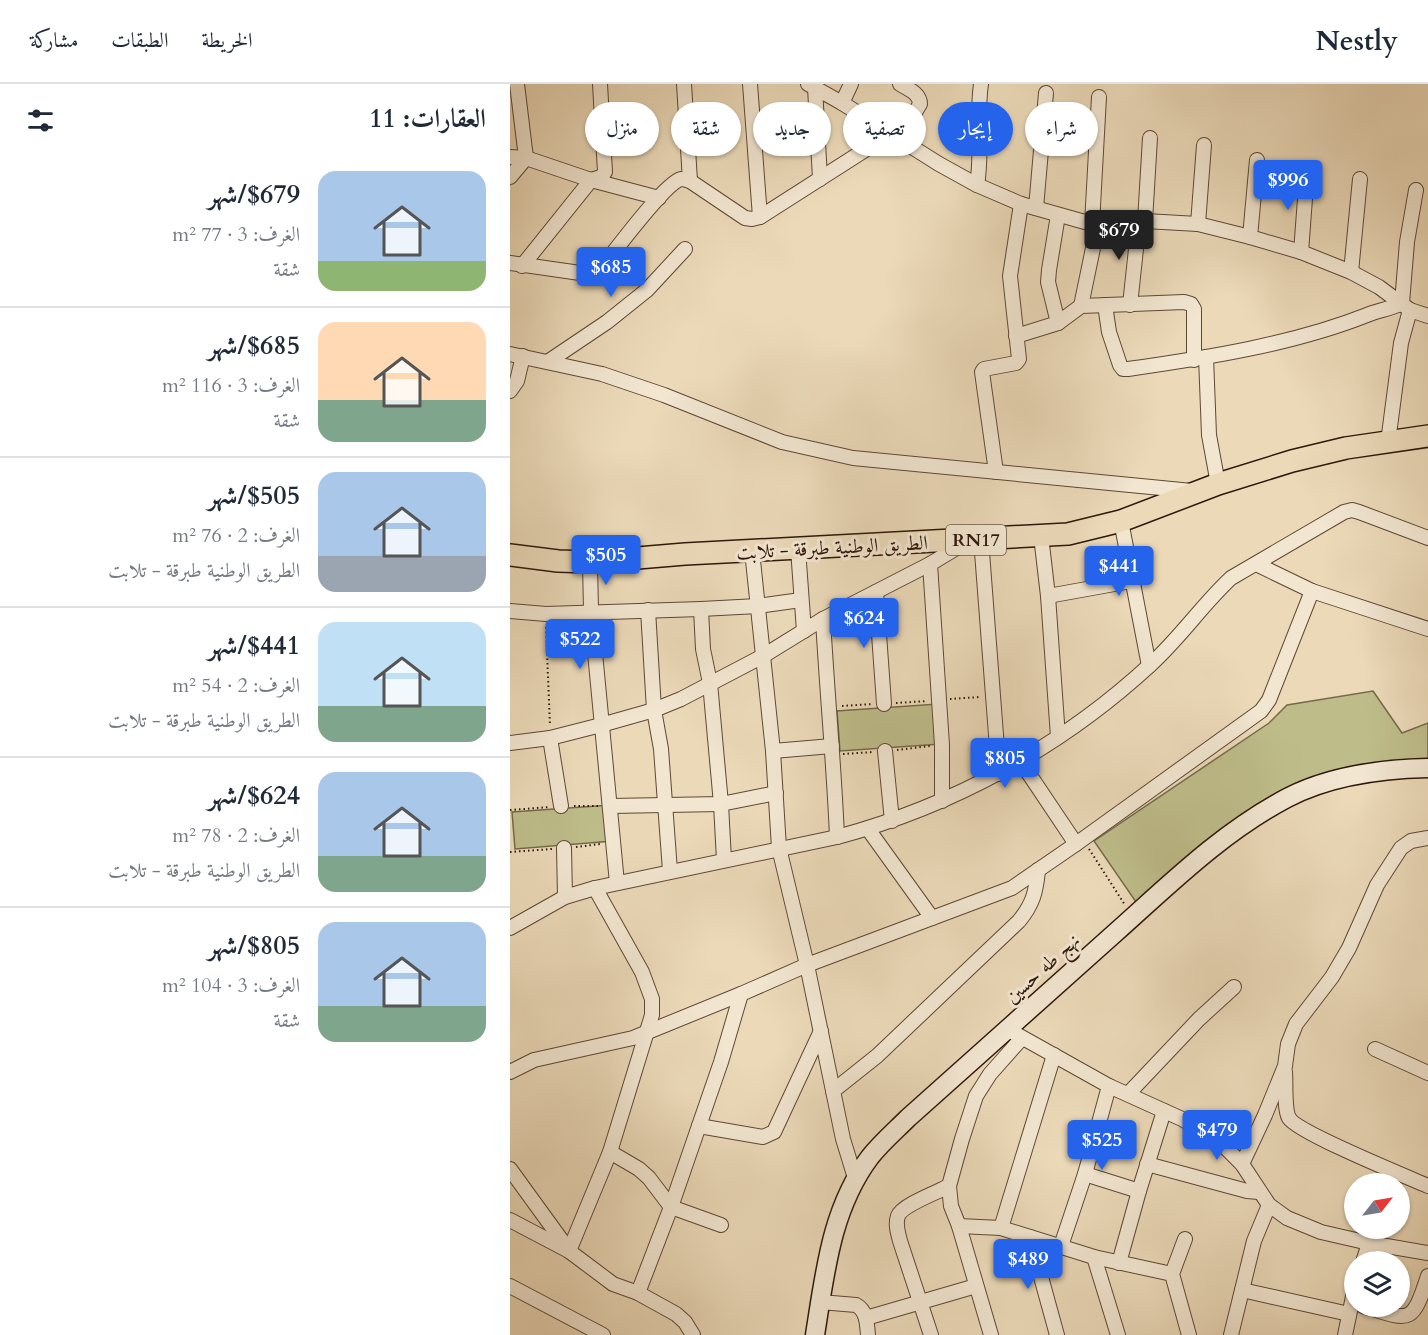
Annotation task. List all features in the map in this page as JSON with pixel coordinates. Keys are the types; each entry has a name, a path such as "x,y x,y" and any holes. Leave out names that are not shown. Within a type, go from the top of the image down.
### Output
{"main road":[{"name":"الطريق الوطنية طبرقة - تلابت","path":"510,555 590,562 1068,534 1121,521 1209,488 1292,461 1346,448 1428,436"},
{"name":"نهج طه حسين","path":"814,1335 834,1232 844,1200 855,1178 882,1143 1015,1034 1133,917 1219,841 1288,797 1317,785 1362,774 1405,768 1428,768"}],"street":[{"path":"510,177 526,158 517,84"},
{"path":"516,264 591,180 601,177 605,172 600,84"},
{"path":"684,84 690,181"},
{"path":"750,84 760,217"},
{"path":"810,85 842,103 851,84"},
{"path":"900,84 917,95 920,102"},
{"path":"977,184 980,166 981,84"},
{"path":"810,85 820,179"},
{"path":"1036,208 1046,93"},
{"path":"1081,306 1095,224 1099,97"},
{"path":"1130,305 1142,221 1150,138"},
{"path":"1198,224 1204,145"},
{"path":"516,264 587,274 594,272 602,267 658,198 675,182 682,179 690,181 745,218 752,219 760,217 860,156"},
{"path":"926,156 977,184 1021,204 1058,215 1095,224 1142,221 1198,224 1301,252 1351,272 1379,287 1406,306 1428,316"},
{"path":"510,157 526,158 591,180 658,198"},
{"path":"1250,237 1257,160"},
{"path":"1301,252 1307,172"},
{"path":"1351,272 1360,179"},
{"path":"1388,442 1406,306 1407,242 1416,190"},
{"path":"996,472 982,372 984,369 1018,362 1010,276 1021,204"},
{"path":"1058,215 1048,270 1048,282 1058,323"},
{"path":"549,361 607,322 647,290 685,249"},
{"path":"510,391 517,381 516,355 602,374 664,395 782,442 853,458 996,472 1209,488 1209,435 1194,309 1191,304 1184,302 1081,306 1058,323 1016,336"},
{"path":"1105,305 1109,332 1123,369 1200,358 1287,339 1406,306"},
{"path":"510,928 565,897 595,888 868,829 942,801 999,774 1058,737 1149,666 1166,650 1215,592 1231,578 1344,512 1352,510 1428,538"},
{"path":"1121,521 1149,666"},
{"path":"1041,536 1048,596 1058,737"},
{"path":"510,743 550,738 654,711 763,656 823,619 975,540 993,696 999,774"},
{"path":"798,549 804,630"},
{"path":"752,551 773,751 779,848 807,965 843,1139 855,1178"},
{"path":"590,562 591,611 617,883"},
{"path":"930,564 942,745 942,801"},
{"path":"1256,564 1312,591 1428,629"},
{"path":"1048,596 1131,581"},
{"path":"510,1072 534,1060 633,1038 807,965 1012,888 1262,711 1269,700 1312,591"},
{"path":"876,592 884,704"},
{"path":"510,611 546,614 701,609 758,606 801,600"},
{"path":"701,609 703,650 710,683 724,860"},
{"path":"648,610 654,711 661,749 670,871"},
{"path":"823,619 837,837"},
{"path":"550,738 561,806"},
{"path":"773,751 832,746"},
{"path":"885,751 892,821"},
{"path":"1021,762 1079,842"},
{"path":"610,806 721,804 776,793"},
{"path":"868,829 932,918"},
{"path":"1428,838 1412,841 1401,848 1386,868 1343,958 1296,1024 1288,1044 1285,1066 1287,1113 1293,1123 1330,1143 1428,1186"},
{"path":"564,848 565,897"},
{"path":"833,1091 877,1056 993,948 1030,907 1036,890 1038,870"},
{"path":"569,1251 610,1152 652,1015 652,999 642,972 595,888"},
{"path":"1128,1094 1199,1019 1234,987"},
{"path":"638,1293 699,1126 741,994"},
{"path":"699,1126 763,1137 774,1132 821,1031"},
{"path":"991,1335 951,1206 949,1186 976,1096 1015,1034 1108,1086 1182,1119 1221,1143 1242,1164 1269,1205 1300,1225 1369,1243 1428,1253"},
{"path":"1375,1049 1428,1072"},
{"path":"1001,1228 1054,1055"},
{"path":"1242,1164 1285,1066"},
{"path":"1060,1246 1085,1174 1108,1086"},
{"path":"1119,1263 1138,1191 1164,1111"},
{"path":"610,1152 639,1169 649,1178 671,1207 721,1225"},
{"path":"1148,1164 1247,1191 1259,1192"},
{"path":"510,1169 569,1251"},
{"path":"1085,1174 1138,1191"},
{"path":"931,1335 900,1241 897,1218 900,1212 909,1206 949,1186"},
{"path":"1231,1335 1254,1241 1269,1205"},
{"path":"510,1220 569,1251 613,1284 638,1293 676,1314 685,1322 693,1335"},
{"path":"959,1226 1001,1228 1094,1257 1172,1274"},
{"path":"1030,1237 1057,1335"},
{"path":"1185,1239 1172,1274 1189,1335"},
{"path":"1366,1251 1369,1243"},
{"path":"1094,1257 1118,1335"},
{"path":"1422,1311 1428,1276"},
{"path":"510,1286 603,1335"},
{"path":"866,1318 976,1286"},
{"path":"1242,1290 1344,1303"},
{"path":"820,1302 856,1305 866,1318 868,1335"},
{"path":"1345,1335 1351,1317"}],"path":[{"path":"546,614 550,738"},
{"path":"828,707 993,696"},
{"path":"1079,842 1133,917"}],"shaded area":[{"path":"1373,691 1402,733 1428,723 1428,760 1312,783 1136,902 1094,841 1269,723 1287,705"},
{"path":"938,704 941,744 840,751 837,711"},
{"path":"611,805 613,841 515,849 512,812"}]}
